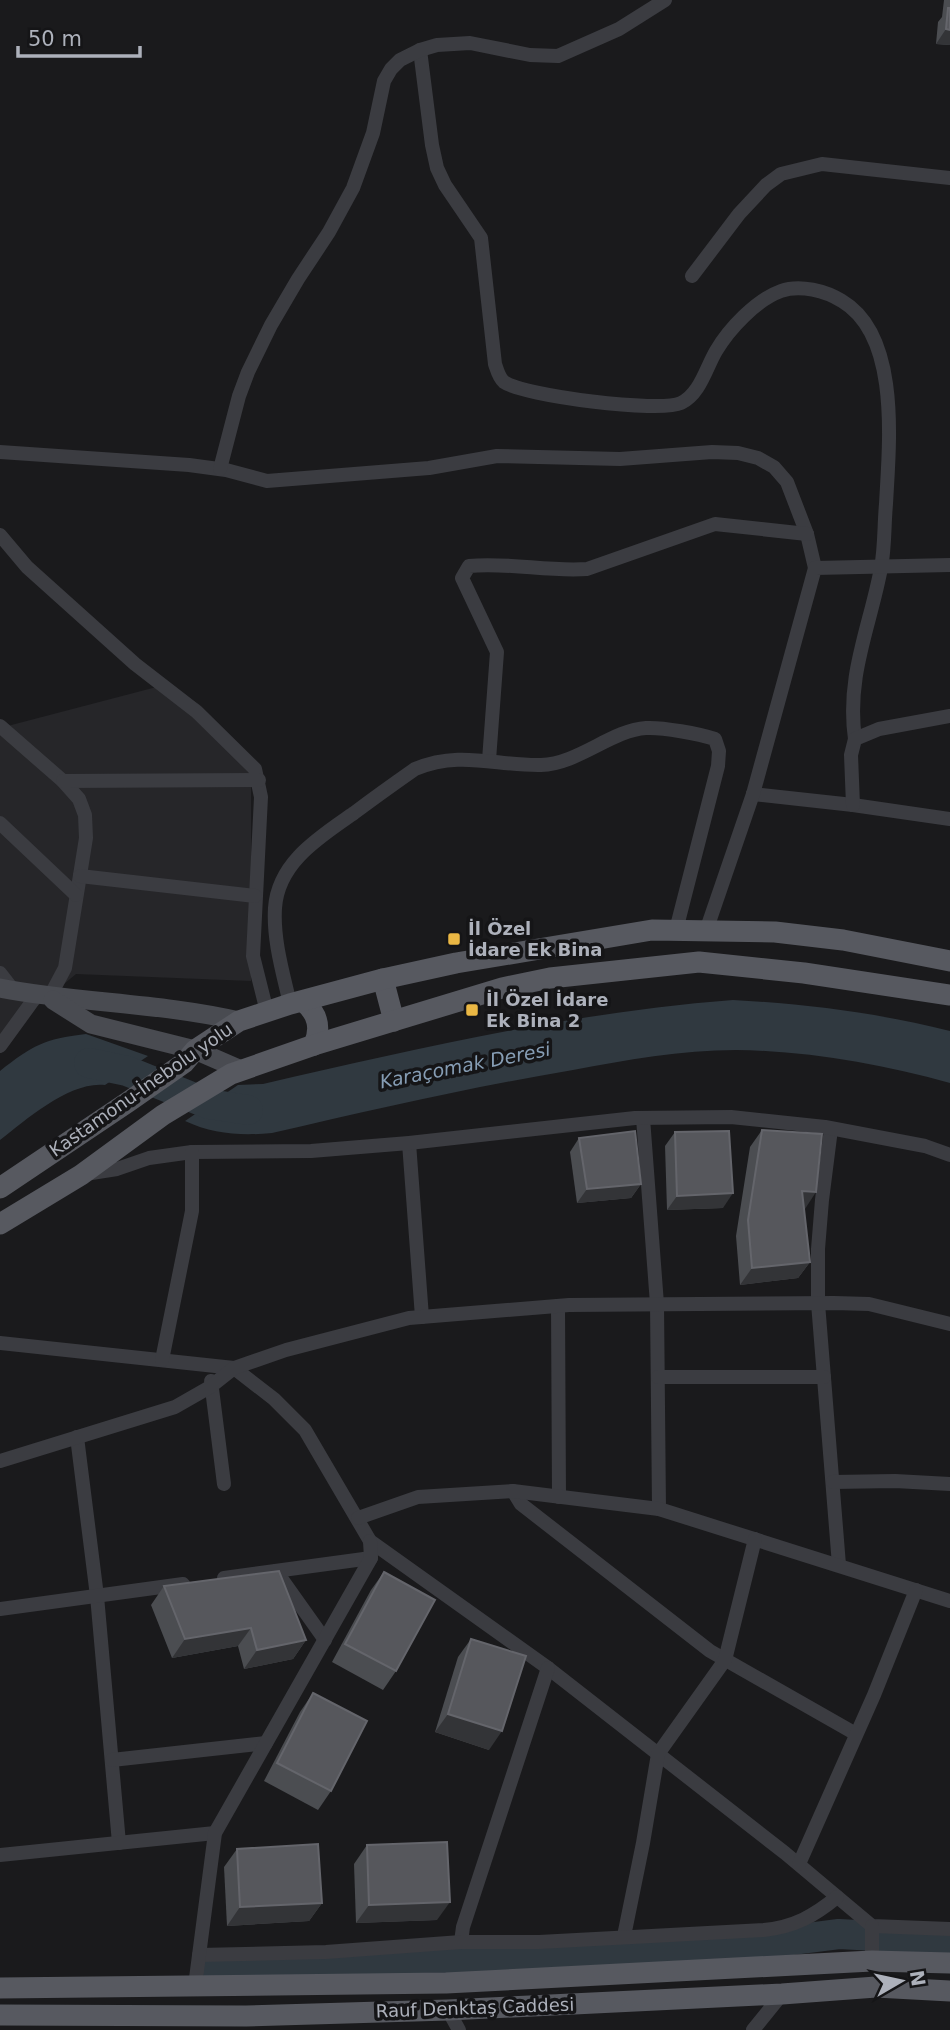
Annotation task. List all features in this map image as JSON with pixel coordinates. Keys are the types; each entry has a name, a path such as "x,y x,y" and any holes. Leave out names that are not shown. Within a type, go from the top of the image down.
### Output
{"main road":[{"name":"Kastamonu-İnebolu yolu","path":"0,1188 128,1102 239,1021 383,979 456,963 639,932 676,930 775,932 844,940 950,961"},
{"path":"0,1224 81,1175 163,1115 219,1079 314,1045 502,988 550,978 699,962 804,973 950,995"},
{"path":"383,979 394,1021"},
{"path":"7,990 211,1014 239,1021"},
{"path":"43,996 91,1024 190,1056 241,1069"},
{"path":"297,1003 313,1009 318,1035 314,1045"},
{"name":"Rauf Denktaş Caddesi","path":"0,1988 446,1983 872,1961 950,1964"},
{"name":"Rauf Denktaş Caddesi","path":"0,2015 245,2023 876,1987 950,1991"}],"street":[{"path":"220,469 248,372 271,325 353,188 373,133 384,81 400,60 437,45 470,43 530,55 558,56 619,29 665,0"},
{"path":"420,50 437,168 445,185 472,221 481,238 495,364 504,382 576,400 617,405 672,406 691,397 716,350 737,322 781,291 807,288 842,301 858,313 870,332 879,350 890,437 882,566 855,669 855,739 851,755 853,805"},
{"path":"692,276 739,214 766,185 781,174 822,164 950,178"},
{"path":"0,453 189,465 220,469 267,481 429,468 497,457 620,459 712,452 738,453 758,458 774,467 787,482 807,534 815,568 752,794 706,931"},
{"path":"489,760 497,652 462,578 469,566 491,564 587,569 715,524 807,534"},
{"path":"0,535 27,567 135,664 197,712 255,769 259,780 260,828 253,956 267,1012"},
{"path":"815,568 950,565"},
{"path":"855,739 879,729 950,716"},
{"path":"0,726 63,781 79,799 85,815 86,838 65,968 43,996 7,1026 0,1046"},
{"path":"297,1003 275,927 275,906 280,885 289,869 312,843 415,769 430,762 468,758 542,765 566,761 615,737 646,727 715,739 719,751 718,766 676,930"},
{"path":"63,781 259,780"},
{"path":"752,794 950,819"},
{"path":"0,823 76,895"},
{"path":"80,876 255,896"},
{"path":"0,973 7,990"},
{"path":"81,1175 117,1169 149,1158 192,1152 311,1151 643,1118 731,1117 831,1129 925,1146 950,1155"},
{"path":"643,1118 657,1304 659,1509"},
{"path":"831,1129 821,1200 818,1303 839,1565"},
{"path":"410,1143 422,1317"},
{"path":"162,1360 192,1211 192,1152"},
{"path":"0,1461 175,1407 210,1387 233,1368 335,1336 409,1318 558,1306 818,1303 869,1304 950,1324"},
{"path":"558,1306 559,1497"},
{"path":"0,1343 233,1368 274,1399 305,1430 370,1541 371,1558 215,1833 195,1986"},
{"path":"213,1366 210,1387 224,1484"},
{"path":"658,1377 824,1377"},
{"path":"77,1437 97,1596 119,1843"},
{"path":"833,1482 950,1484"},
{"path":"513,1491 521,1504 710,1651 856,1734"},
{"path":"358,1518 418,1497 513,1491 659,1509 950,1601"},
{"path":"624,1936 658,1754 725,1660 755,1539"},
{"path":"370,1541 548,1668 799,1864 872,1926 950,1929"},
{"path":"0,1609 371,1558"},
{"path":"276,1571 325,1640"},
{"path":"799,1864 916,1590"},
{"path":"461,1942 463,1927 548,1668"},
{"path":"112,1760 267,1743"},
{"path":"0,1855 215,1833"},
{"path":"199,1955 326,1952 461,1942 539,1942 779,1929 807,1919 837,1896"},
{"path":"872,1926 872,1961"},
{"path":"753,2030 782,1994"},
{"path":"448,2010 459,2030"}],"shaded area":[{"path":"168,684 200,705 251,768 251,981 76,974 0,1037 0,728"}],"water":[{"path":"733,1000 842,1010 950,1031 950,1083 871,1064 817,1056 715,1050 654,1056 535,1077 272,1133 227,1133 185,1121 238,1085 263,1084 556,1022"},
{"path":"86,1034 148,1056 105,1085 92,1085 64,1095 36,1112 0,1140 0,1071 40,1045 59,1038"}],"building":[{"path":"950,8 950,30 946,29"},
{"path":"762,1130 822,1134 816,1192 802,1191 810,1262 752,1268 748,1220"},
{"path":"635,1131 641,1184 587,1189 579,1138"},
{"path":"729,1131 733,1193 677,1196 675,1132"},
{"path":"279,1571 306,1640 257,1650 251,1628 185,1639 164,1586"},
{"path":"384,1572 435,1600 396,1671 345,1644"},
{"path":"471,1639 526,1656 502,1731 448,1714"},
{"path":"313,1693 367,1721 331,1791 277,1763"},
{"path":"447,1842 450,1902 369,1905 367,1845"},
{"path":"318,1844 322,1903 240,1907 237,1849"}],"waterway":[{"name":"Karaçomak Deresi","path":"89,1063 127,1071 209,1104 248,1110"},
{"path":"215,1966 683,1954 839,1934 950,1940"}],"place":[{"name":"İl Özel İdare Ek Bina","path":"454,939"},
{"name":"İl Özel İdare Ek Bina 2","path":"472,1010"}]}
